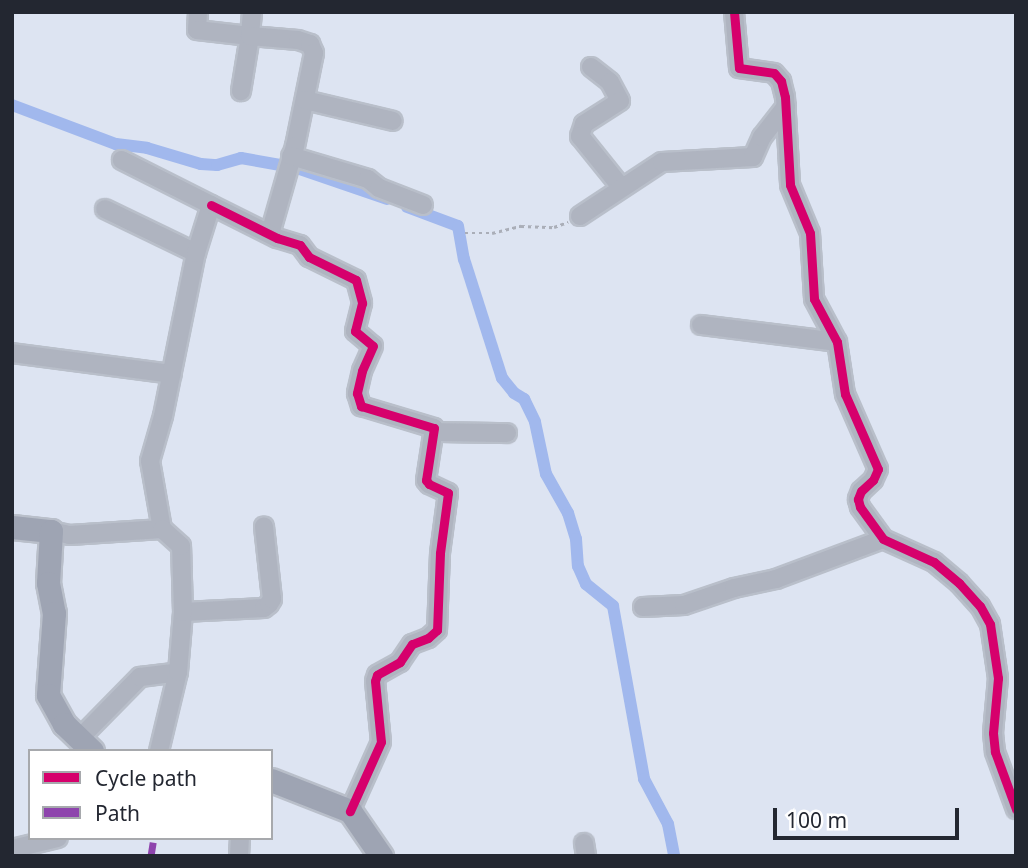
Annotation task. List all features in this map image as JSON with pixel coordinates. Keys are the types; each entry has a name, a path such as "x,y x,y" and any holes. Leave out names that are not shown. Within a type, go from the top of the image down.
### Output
{"main road":[{"path":"12,527 51,531 48,583 54,613 48,695 64,724 86,745"},
{"path":"273,781 350,811 381,856"}],"street":[{"path":"198,12 197,30 310,44 314,53 305,100 270,234"},
{"path":"241,92 252,12"},
{"path":"734,12 738,68 774,73 781,81 786,106 790,185 810,233 811,285 814,299 837,342 845,394 878,469 858,499 860,507 883,539 934,562 980,606 990,624 998,678 993,733 995,752 1016,809"},
{"path":"592,66 610,82 620,101 584,124 580,136 621,187"},
{"path":"305,100 393,121"},
{"path":"580,216 662,162 753,157 762,137 786,106"},
{"path":"122,160 270,234 300,245 309,257 356,280 362,303 355,331 373,346 362,371 358,393 361,406 429,426 434,432 426,480 429,485 448,493 440,553 437,630 428,639 412,643 400,662 377,675 381,742 350,811"},
{"path":"289,162 368,178 379,188 423,205"},
{"path":"159,749 178,672 183,612 181,546 163,529 150,461 172,374 197,253 211,205"},
{"path":"105,209 197,253"},
{"path":"701,326 837,342"},
{"path":"12,353 172,374"},
{"path":"434,432 507,433"},
{"path":"183,612 264,608 269,604 272,599 264,526"},
{"path":"51,531 70,535 163,529"},
{"path":"642,607 684,605 734,588 776,579 883,539"},
{"path":"86,745 140,677 178,672"},
{"path":"12,849 50,840"}],"path":[{"path":"465,233 492,233 521,226 554,227 580,216"}],"waterway":[{"path":"12,105 116,144 147,148 201,164 217,165 241,158 297,168 387,199"},
{"path":"407,207 458,226 464,259 502,378 514,393 524,399 535,422 546,474 568,513 576,539 578,566 586,584 613,606 644,779 668,824 674,856"}],"marked path":[{"path":"151,856 154,840"}],"cycle path":[{"path":"734,12 739,68 774,73 781,81 785,97 790,185 810,233 814,299 837,342 845,394 878,469 873,480 861,491 858,499 860,507 883,539 934,562 959,583 980,606 990,624 998,678 993,733 995,752 1016,809"},
{"path":"211,205 277,238 300,245 309,257 356,280 362,303 355,331 373,346 362,371 357,393 361,406 434,428 426,480 448,493 440,553 437,630 428,638 412,644 400,662 377,675 375,681 381,742 350,811"}]}
